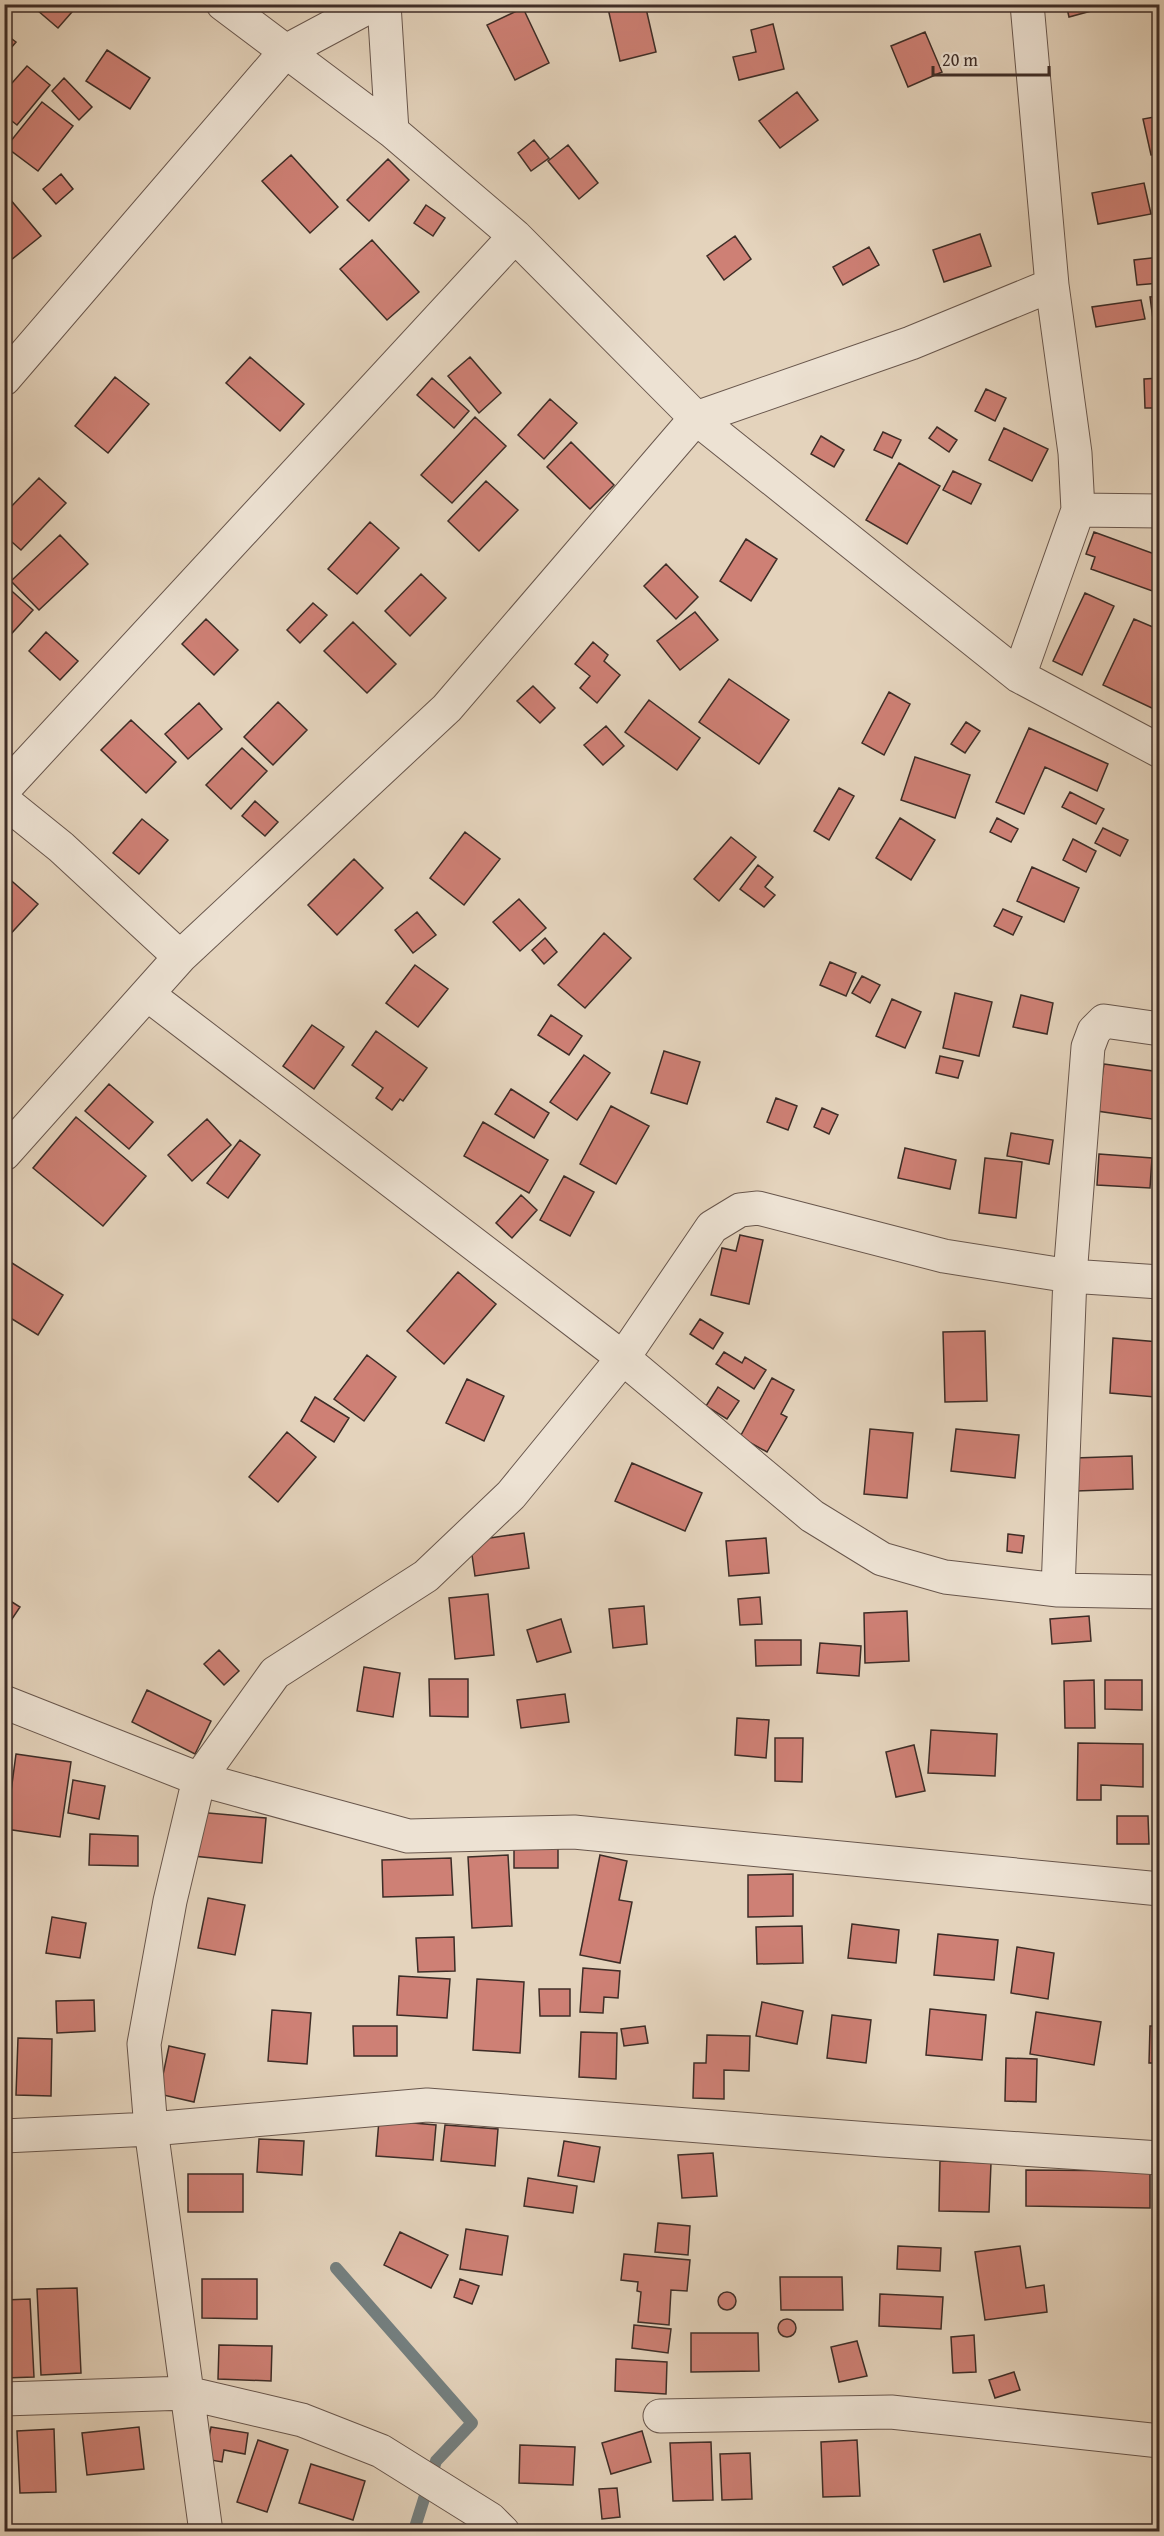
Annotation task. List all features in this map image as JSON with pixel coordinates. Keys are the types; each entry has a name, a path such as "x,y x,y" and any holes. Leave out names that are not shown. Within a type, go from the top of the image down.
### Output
{"street":[{"path":"223,4 392,131 515,236 696,418 1019,676 1160,751"},
{"path":"4,379 286,51 374,4"},
{"path":"384,4 392,131"},
{"path":"1019,676 1078,510 1075,453 1052,285 1027,4"},
{"path":"4,789 515,236"},
{"path":"4,1154 180,957 447,708 696,418 911,343 1052,285"},
{"path":"1078,510 1160,512"},
{"path":"4,801 61,847 180,957"},
{"path":"147,994 623,1358 812,1516 882,1559 945,1577 1058,1590 1160,1592"},
{"path":"1058,1590 1070,1276 1088,1047 1094,1031 1104,1021 1160,1029"},
{"path":"206,2532 151,2129 144,2044 170,1901 199,1779 275,1673 426,1576 511,1496 623,1358 712,1227 740,1210 758,1208 944,1256 1070,1276 1160,1282"},
{"path":"4,1702 199,1779 408,1836 574,1832 1160,1889"},
{"path":"4,2136 151,2129 427,2105 883,2140 1160,2158"},
{"path":"4,2399 187,2393 302,2420 381,2451 490,2518 503,2532"},
{"path":"660,2416 891,2412 1160,2441"}],"building":[{"path":"30,4 79,4 58,28"},
{"path":"607,4 645,4 656,52 620,61"},
{"path":"1066,4 1112,4 1113,5 1069,17"},
{"path":"523,8 549,63 515,80 487,25"},
{"path":"773,24 784,69 739,80 733,57 756,52 751,30"},
{"path":"925,32 942,72 908,87 891,46"},
{"path":"4,33 16,42 4,56"},
{"path":"107,50 150,78 130,109 86,81"},
{"path":"27,66 50,85 17,125 4,115 4,92"},
{"path":"64,78 92,107 79,120 52,91"},
{"path":"797,92 818,120 780,148 759,121"},
{"path":"42,102 73,126 38,171 6,147"},
{"path":"1160,116 1160,154 1151,155 1143,119"},
{"path":"534,140 549,158 531,171 518,153"},
{"path":"568,145 598,183 579,199 548,161"},
{"path":"291,155 338,207 310,233 262,181"},
{"path":"388,159 409,180 369,221 347,200"},
{"path":"61,174 73,189 56,204 43,189"},
{"path":"1144,183 1151,214 1098,224 1092,193"},
{"path":"4,192 41,236 11,260 4,252"},
{"path":"426,205 445,218 433,236 414,223"},
{"path":"980,234 991,266 944,282 933,250"},
{"path":"735,236 751,259 724,280 707,256"},
{"path":"372,240 419,292 387,320 340,269"},
{"path":"869,247 879,265 843,285 833,267"},
{"path":"1160,257 1160,283 1137,285 1134,260"},
{"path":"1160,296 1160,341 1156,342 1150,297"},
{"path":"1141,300 1145,319 1096,327 1092,307"},
{"path":"250,357 304,404 280,431 226,383"},
{"path":"470,357 501,393 479,413 448,376"},
{"path":"115,377 149,404 108,453 75,426"},
{"path":"432,378 469,411 454,428 417,395"},
{"path":"1160,378 1160,408 1145,408 1144,379"},
{"path":"986,389 1006,398 995,421 975,411"},
{"path":"550,399 577,423 544,459 518,435"},
{"path":"475,417 506,446 452,503 421,475"},
{"path":"937,427 957,440 949,452 929,438"},
{"path":"1004,428 1048,449 1032,481 989,460"},
{"path":"883,432 901,440 892,458 874,450"},
{"path":"821,436 844,450 834,467 811,454"},
{"path":"571,442 614,485 590,509 547,467"},
{"path":"899,463 940,486 907,544 866,520"},
{"path":"953,471 981,484 971,504 943,490"},
{"path":"39,478 66,503 21,550 4,535 4,514"},
{"path":"486,481 518,510 479,551 448,521"},
{"path":"370,522 399,548 357,594 328,569"},
{"path":"1094,532 1160,556 1158,593 1091,569 1095,557 1086,554"},
{"path":"60,535 88,564 39,610 11,581"},
{"path":"746,539 777,559 751,601 720,581"},
{"path":"666,564 698,597 676,619 644,586"},
{"path":"421,574 446,598 410,636 385,611"},
{"path":"4,586 33,610 4,642"},
{"path":"1085,593 1114,606 1082,675 1053,661"},
{"path":"313,603 327,615 300,643 287,630"},
{"path":"695,612 718,640 680,670 657,641"},
{"path":"206,619 238,650 214,675 182,644"},
{"path":"1134,619 1160,630 1160,703 1156,710 1103,685"},
{"path":"353,622 396,664 367,693 324,651"},
{"path":"46,632 78,661 60,680 29,651"},
{"path":"593,642 608,655 604,661 620,675 597,703 580,688 590,676 575,664"},
{"path":"729,679 789,720 759,764 699,722"},
{"path":"533,686 555,708 540,723 517,701"},
{"path":"889,692 910,704 884,755 862,743"},
{"path":"649,700 700,738 677,770 625,732"},
{"path":"278,702 307,730 273,765 244,737"},
{"path":"199,703 222,729 188,759 165,734"},
{"path":"131,720 176,762 146,793 101,750"},
{"path":"966,722 980,731 965,753 951,744"},
{"path":"606,726 624,746 603,765 584,745"},
{"path":"1029,728 1108,764 1097,791 1045,767 1024,814 996,802"},
{"path":"242,748 267,771 231,809 206,785"},
{"path":"915,757 970,775 955,818 901,800"},
{"path":"839,788 854,796 829,840 814,831"},
{"path":"1070,792 1104,809 1096,824 1062,807"},
{"path":"255,801 278,822 265,836 242,816"},
{"path":"900,818 935,840 911,880 876,858"},
{"path":"997,818 1018,829 1011,842 990,832"},
{"path":"142,819 168,840 139,874 113,853"},
{"path":"1103,828 1128,840 1120,856 1095,843"},
{"path":"465,832 500,859 464,905 430,878"},
{"path":"731,837 756,857 719,901 694,879"},
{"path":"1073,839 1096,851 1086,872 1063,860"},
{"path":"354,859 383,888 337,935 308,905"},
{"path":"758,865 773,877 765,887 775,895 764,907 740,889"},
{"path":"1032,867 1079,888 1064,922 1017,901"},
{"path":"6,876 38,904 4,941 4,877"},
{"path":"519,899 546,928 520,951 493,922"},
{"path":"1003,909 1022,917 1013,935 994,926"},
{"path":"417,912 436,935 413,953 395,930"},
{"path":"604,933 631,958 585,1008 558,985"},
{"path":"545,938 557,952 544,964 532,950"},
{"path":"830,962 856,973 846,996 820,985"},
{"path":"415,965 448,989 418,1027 386,1003"},
{"path":"862,976 880,985 870,1003 852,993"},
{"path":"955,993 992,1002 979,1056 943,1048"},
{"path":"1021,995 1053,1003 1047,1034 1013,1027"},
{"path":"892,999 921,1012 905,1048 876,1036"},
{"path":"551,1015 582,1036 569,1055 538,1035"},
{"path":"312,1025 344,1047 314,1089 283,1066"},
{"path":"376,1031 427,1068 403,1101 400,1099 392,1110 376,1098 383,1088 352,1065"},
{"path":"664,1051 700,1062 687,1104 651,1093"},
{"path":"584,1055 610,1073 577,1120 550,1102"},
{"path":"940,1056 963,1061 958,1078 936,1073"},
{"path":"1104,1064 1160,1072 1159,1120 1097,1111"},
{"path":"109,1084 153,1122 129,1149 85,1111"},
{"path":"511,1089 549,1113 534,1138 495,1114"},
{"path":"776,1098 797,1106 788,1130 767,1122"},
{"path":"611,1106 649,1126 616,1184 580,1164"},
{"path":"822,1108 838,1115 829,1134 814,1127"},
{"path":"76,1117 146,1176 103,1226 33,1168"},
{"path":"207,1119 231,1145 192,1181 168,1155"},
{"path":"483,1122 548,1160 529,1193 464,1156"},
{"path":"1011,1133 1053,1140 1049,1164 1007,1156"},
{"path":"240,1140 260,1155 228,1198 207,1183"},
{"path":"905,1148 956,1160 950,1189 898,1178"},
{"path":"1099,1154 1152,1158 1150,1188 1097,1185"},
{"path":"985,1158 1022,1162 1016,1218 979,1213"},
{"path":"564,1176 594,1192 570,1236 540,1220"},
{"path":"521,1195 537,1210 512,1238 496,1223"},
{"path":"740,1235 763,1240 749,1304 711,1295 722,1248 736,1251"},
{"path":"4,1258 63,1295 38,1335 4,1314"},
{"path":"458,1272 496,1304 444,1364 407,1331"},
{"path":"700,1319 723,1333 713,1349 690,1334"},
{"path":"985,1331 987,1401 945,1402 943,1332"},
{"path":"1113,1338 1159,1342 1155,1397 1110,1393"},
{"path":"724,1352 742,1363 745,1357 766,1370 754,1389 716,1364"},
{"path":"367,1355 396,1377 364,1421 334,1399"},
{"path":"772,1378 794,1390 781,1414 787,1417 767,1452 740,1437"},
{"path":"467,1379 504,1396 484,1441 446,1423"},
{"path":"718,1387 739,1401 727,1419 706,1406"},
{"path":"315,1397 349,1418 334,1442 301,1421"},
{"path":"870,1429 913,1433 907,1498 864,1494"},
{"path":"956,1429 1019,1435 1015,1478 951,1471"},
{"path":"287,1432 316,1457 278,1502 249,1477"},
{"path":"1132,1456 1133,1489 1076,1491 1075,1458"},
{"path":"632,1463 702,1493 685,1531 615,1501"},
{"path":"524,1533 529,1568 475,1576 470,1541"},
{"path":"1008,1534 1024,1536 1022,1553 1007,1551"},
{"path":"766,1538 769,1573 729,1576 726,1541"},
{"path":"488,1594 494,1655 455,1659 449,1598"},
{"path":"4,1597 20,1607 4,1631"},
{"path":"760,1597 762,1624 740,1625 738,1599"},
{"path":"644,1606 647,1644 613,1648 609,1609"},
{"path":"907,1611 909,1661 865,1663 864,1613"},
{"path":"1089,1616 1091,1641 1052,1644 1050,1619"},
{"path":"561,1619 571,1652 537,1662 527,1630"},
{"path":"755,1640 801,1640 801,1665 756,1666"},
{"path":"820,1643 861,1646 859,1676 817,1673"},
{"path":"219,1650 239,1671 224,1685 204,1664"},
{"path":"364,1667 400,1673 393,1717 357,1711"},
{"path":"429,1679 468,1679 468,1717 430,1716"},
{"path":"1094,1680 1095,1728 1065,1728 1064,1681"},
{"path":"1105,1680 1142,1680 1142,1710 1105,1709"},
{"path":"147,1690 211,1721 195,1754 132,1722"},
{"path":"565,1694 569,1722 521,1728 517,1700"},
{"path":"737,1718 769,1720 766,1758 735,1755"},
{"path":"931,1730 997,1734 995,1776 928,1773"},
{"path":"775,1738 803,1738 802,1782 775,1781"},
{"path":"1078,1743 1143,1744 1143,1787 1101,1785 1101,1800 1077,1800"},
{"path":"914,1745 925,1791 896,1797 886,1752"},
{"path":"16,1754 71,1762 60,1837 6,1829"},
{"path":"73,1780 105,1786 99,1819 68,1813"},
{"path":"197,1812 266,1818 262,1863 193,1856"},
{"path":"1117,1816 1148,1816 1149,1844 1117,1844"},
{"path":"90,1834 138,1836 138,1866 89,1865"},
{"path":"514,1843 558,1844 558,1868 514,1868"},
{"path":"508,1855 512,1926 472,1928 468,1857"},
{"path":"600,1855 627,1861 619,1900 632,1902 620,1963 580,1955"},
{"path":"451,1858 453,1895 383,1897 382,1860"},
{"path":"793,1874 793,1916 748,1917 748,1875"},
{"path":"208,1898 245,1905 235,1955 198,1948"},
{"path":"52,1917 86,1923 80,1958 46,1953"},
{"path":"852,1924 899,1930 896,1963 848,1958"},
{"path":"802,1926 803,1963 757,1964 756,1927"},
{"path":"938,1934 998,1940 994,1980 934,1975"},
{"path":"454,1937 455,1971 418,1972 416,1938"},
{"path":"1017,1947 1054,1953 1048,1999 1011,1993"},
{"path":"583,1968 620,1971 618,1998 604,1997 603,2013 580,2012"},
{"path":"399,1976 450,1979 447,2018 397,2015"},
{"path":"477,1979 524,1982 520,2053 473,2050"},
{"path":"539,1989 570,1989 570,2016 540,2016"},
{"path":"94,2000 95,2031 57,2033 56,2001"},
{"path":"762,2002 803,2011 797,2044 756,2036"},
{"path":"930,2009 986,2015 982,2060 926,2055"},
{"path":"272,2010 311,2013 307,2064 268,2061"},
{"path":"1036,2012 1101,2022 1094,2065 1030,2054"},
{"path":"832,2015 871,2020 866,2063 827,2058"},
{"path":"353,2026 397,2026 397,2056 354,2056"},
{"path":"645,2026 648,2043 624,2046 621,2029"},
{"path":"1150,2026 1160,2026 1160,2063 1149,2063"},
{"path":"581,2032 617,2033 616,2079 579,2077"},
{"path":"707,2035 750,2036 749,2071 724,2070 724,2099 693,2098 694,2063 706,2063"},
{"path":"18,2038 52,2039 51,2096 16,2095"},
{"path":"169,2046 205,2054 194,2102 159,2094"},
{"path":"1006,2058 1037,2059 1036,2102 1005,2101"},
{"path":"4,2071 8,2071 11,2092 4,2093"},
{"path":"379,2120 436,2125 433,2160 376,2156"},
{"path":"445,2125 498,2129 495,2166 441,2161"},
{"path":"259,2139 304,2141 302,2175 257,2172"},
{"path":"564,2141 600,2147 594,2182 558,2176"},
{"path":"713,2153 717,2196 682,2198 678,2155"},
{"path":"940,2161 991,2163 989,2212 939,2211"},
{"path":"1026,2170 1150,2171 1150,2208 1026,2206"},
{"path":"188,2174 243,2174 243,2212 188,2212"},
{"path":"528,2178 577,2186 573,2213 524,2206"},
{"path":"1155,2182 1160,2182 1160,2214 1155,2214"},
{"path":"658,2223 690,2226 688,2255 655,2252"},
{"path":"466,2229 508,2236 502,2275 460,2269"},
{"path":"400,2232 448,2255 431,2288 384,2265"},
{"path":"898,2246 941,2248 940,2271 897,2269"},
{"path":"1020,2246 1026,2288 1044,2285 1047,2312 985,2320 975,2252"},
{"path":"624,2254 690,2260 687,2291 671,2290 669,2325 638,2322 641,2292 637,2291 638,2282 621,2280"},
{"path":"780,2277 842,2277 843,2310 781,2310"},
{"path":"202,2279 257,2279 257,2319 202,2318"},
{"path":"460,2279 479,2286 472,2304 454,2297"},
{"path":"77,2288 81,2373 41,2375 37,2289"},
{"path":"727,2292 733,2295 736,2301 733,2307 727,2310 721,2307 718,2301 721,2295"},
{"path":"880,2294 943,2297 941,2329 879,2326"},
{"path":"30,2299 34,2377 4,2378 4,2300"},
{"path":"787,2319 793,2322 796,2328 793,2334 787,2337 781,2334 778,2328 781,2322"},
{"path":"634,2325 671,2329 668,2353 632,2348"},
{"path":"691,2333 758,2333 759,2371 691,2372"},
{"path":"974,2335 976,2372 953,2373 951,2337"},
{"path":"857,2341 867,2376 839,2382 831,2347"},
{"path":"219,2345 272,2346 271,2381 218,2379"},
{"path":"616,2359 667,2362 666,2394 615,2391"},
{"path":"1014,2372 1020,2390 995,2398 989,2380"},
{"path":"139,2427 144,2469 87,2475 82,2433"},
{"path":"211,2427 248,2433 245,2454 224,2450 222,2462 205,2459"},
{"path":"54,2429 56,2492 20,2493 17,2431"},
{"path":"642,2431 651,2462 611,2474 602,2443"},
{"path":"258,2440 288,2450 267,2512 237,2502"},
{"path":"857,2440 860,2496 823,2497 821,2442"},
{"path":"711,2442 713,2500 673,2501 670,2443"},
{"path":"520,2445 575,2447 573,2485 519,2483"},
{"path":"750,2453 752,2499 722,2500 720,2454"},
{"path":"311,2464 365,2481 353,2520 299,2503"},
{"path":"617,2488 620,2517 602,2519 599,2489"}],"waterway":[{"path":"336,2268 472,2423 436,2461 416,2524 416,2532"}]}
